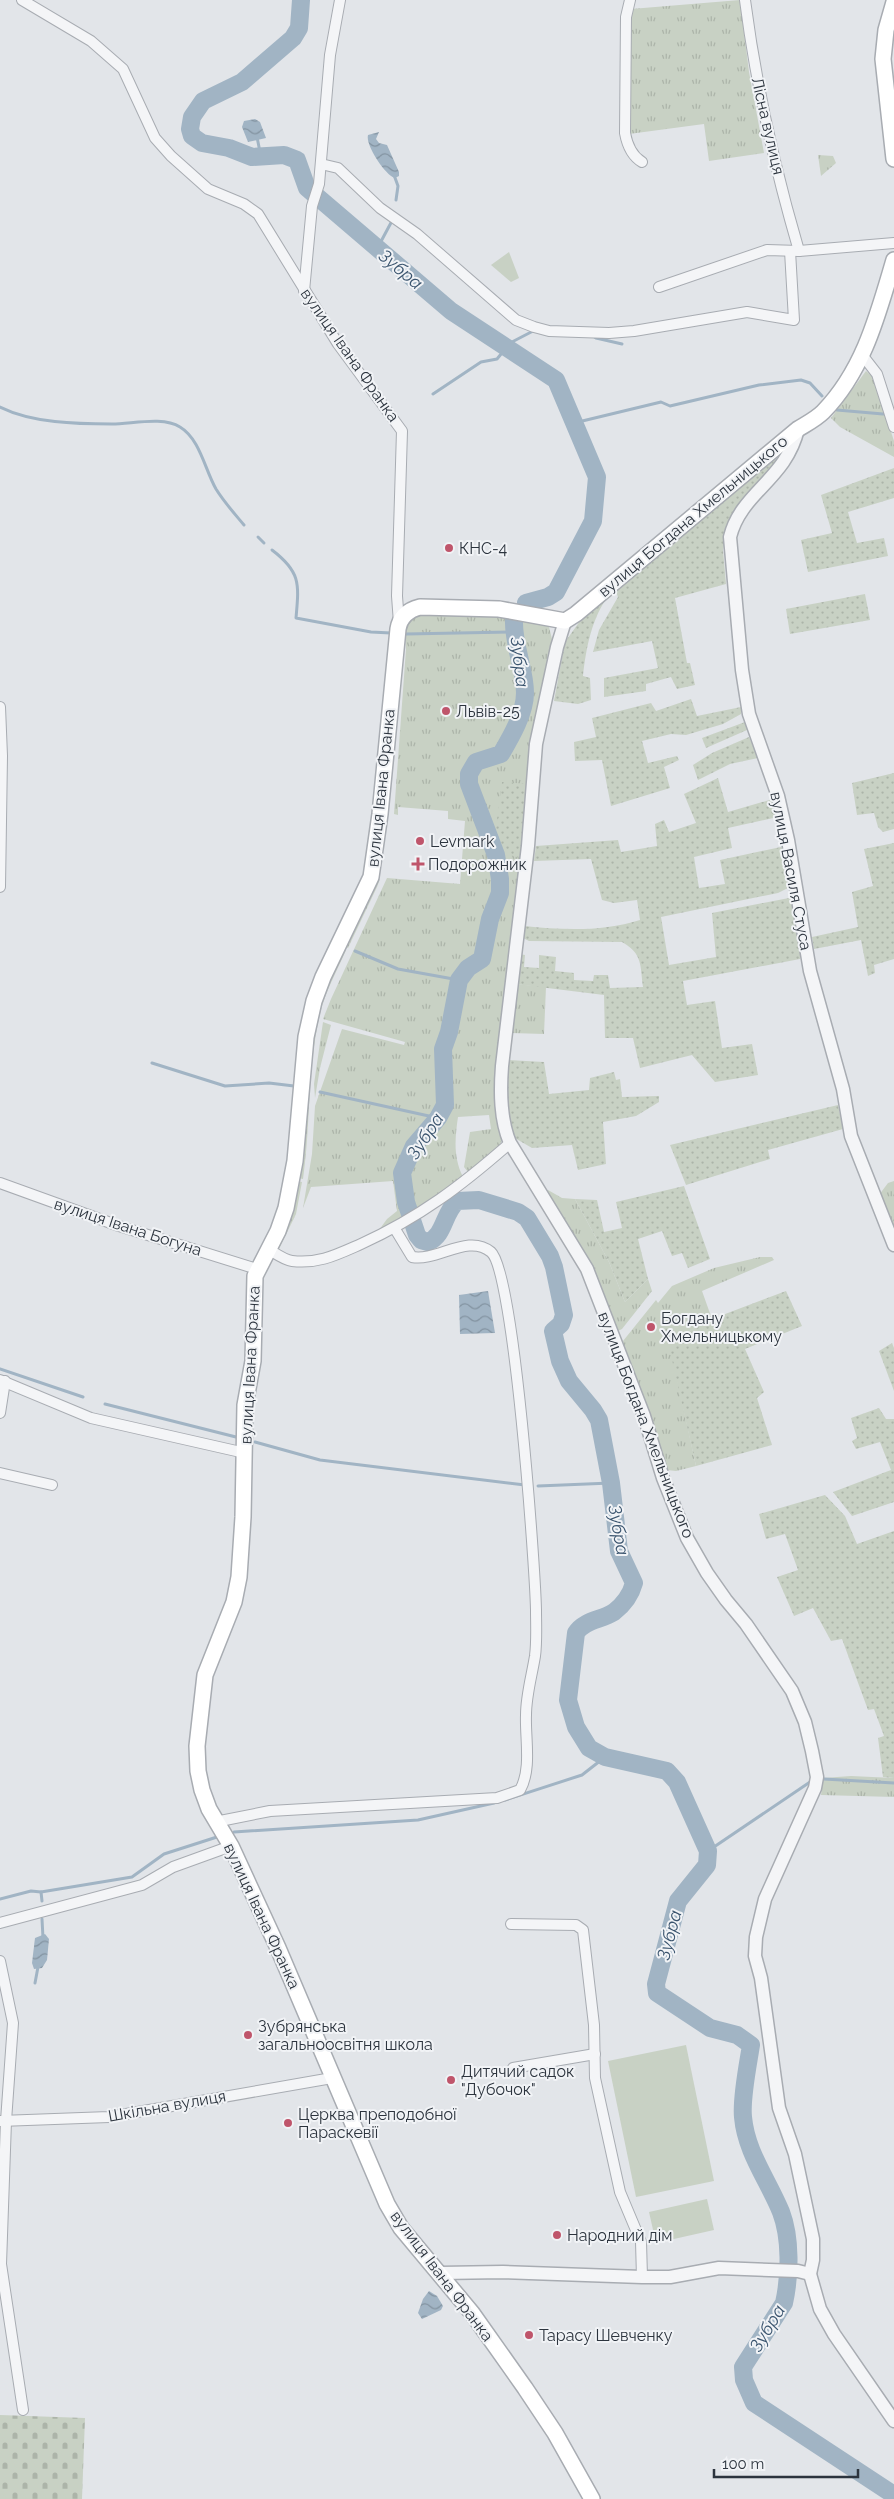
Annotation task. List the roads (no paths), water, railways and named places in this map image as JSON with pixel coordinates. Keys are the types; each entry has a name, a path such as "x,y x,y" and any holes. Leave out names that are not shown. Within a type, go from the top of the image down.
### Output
{"main road":[{"path":"894,2 886,30 883,60 894,159"},
{"name":"вулиця Богдана Хмельницького","path":"565,621 798,429 822,412 852,374 862,356 877,318 894,260"},
{"path":"399,623 407,612 420,607 508,611 565,621"},
{"name":"вулиця Івана Франка","path":"399,623 372,869 365,891 322,977 310,1017 292,1181 283,1218 257,1269 253,1291 253,1361 245,1405 240,1577 234,1602 205,1675 200,1712 198,1771 202,1790 215,1822 231,1846 288,1971 387,2204 401,2228 441,2273 525,2388 555,2433 592,2499"}],"street":[{"name":"вулиця Івана Франка","path":"22,0 92,41 122,69 155,138 171,156 208,188 244,204 258,214 338,344 402,431 399,623"},
{"path":"304,291 312,206 319,184 330,55 340,0"},
{"path":"630,0 626,17 625,133 636,158 642,162"},
{"name":"Лісна вулиця","path":"321,164 338,168 380,208 417,234 516,320 550,331 634,331 747,312 794,320 794,251 752,53 745,0"},
{"path":"659,287 767,250 794,251 894,243"},
{"path":"862,356 877,374 894,427"},
{"name":"вулиця Василя Стуса","path":"798,429 791,454 779,471 743,509 733,525 730,548 732,576 749,714 778,796 810,971 843,1089 851,1136 894,1245"},
{"name":"вулиця Богдана Хмельницького","path":"565,621 557,647 536,744 528,846 502,1066 502,1115 510,1144 587,1269 644,1416 663,1478 687,1538 716,1587 773,1661 792,1691 805,1722 817,1777 815,1788 765,1899 756,1937 755,1956 760,1978 779,2108 796,2154 813,2239 813,2260 804,2273 820,2309 834,2334 894,2422"},
{"path":"0,707 2,756 0,887"},
{"path":"268,1249 289,1261 323,1261 395,1228 422,1213 467,1181 510,1144"},
{"name":"вулиця Івана Богуна","path":"0,1183 119,1226 257,1269"},
{"name":"вулиця Івана Франка","path":"215,1822 270,1811 497,1798 520,1790 526,1776 526,1713 536,1646 536,1610 527,1480 512,1330 500,1269 496,1257 482,1247 457,1248 428,1258 412,1257 395,1228"},
{"path":"0,1413 2,1381 22,1392 91,1418 245,1453"},
{"path":"0,1473 52,1485"},
{"path":"0,1923 142,1884 173,1868 231,1846"},
{"path":"511,1924 576,1924 583,1930 594,2025 595,2078 620,2192 641,2242 642,2277"},
{"path":"0,1961 13,2023 3,2121 1,2264 23,2410"},
{"path":"513,2068 595,2054"},
{"name":"Шкільна вулиця","path":"3,2121 109,2117 332,2078"},
{"path":"441,2273 503,2272 670,2277 719,2268 779,2270 804,2273"}],"water":[{"path":"255,119 260,122 266,138 248,142 242,127 244,121"},
{"path":"379,132 376,139 379,143 387,145 399,172 399,176 395,178 382,166 370,146 368,135"},
{"path":"488,1291 495,1333 460,1334 459,1295"},
{"path":"45,1934 49,1939 47,1960 42,1968 34,1969 32,1963 35,1938"},
{"path":"429,2291 437,2296 443,2306 441,2310 422,2319 418,2313 423,2299"}],"waterway":[{"name":"Зубра","path":"301,0 299,28 293,38 242,82 203,101 192,117 190,129 192,136 202,143 229,148 252,157 284,155 297,160 307,188 451,311 556,380 597,477 593,521 556,592 548,597 526,603"},
{"path":"257,137 261,157"},
{"path":"394,175 398,186 396,200"},
{"path":"378,247 393,219"},
{"path":"433,394 481,362 497,359 510,343 535,330"},
{"path":"592,335 596,338 622,344"},
{"path":"574,423 661,402 670,406 759,385 801,380 810,383 822,396"},
{"path":"0,407 26,416 55,421 84,424 156,421 180,427 193,439 216,489 244,525"},
{"path":"837,410 883,414"},
{"path":"258,537 264,543"},
{"path":"272,550 288,565 296,580 298,596 296,618 371,632 391,633"},
{"name":"Зубра","path":"514,620 515,639 525,693 523,709 517,725 501,754 476,762 469,774 469,784 496,855 500,893 490,919 482,959 468,968 459,980 449,1032 443,1049 445,1105 438,1118 414,1146 402,1173 406,1202 417,1235 421,1240 428,1242 434,1239 452,1206 457,1201 479,1200 518,1212 527,1218 550,1256 564,1315 561,1324 553,1331 560,1361 569,1381 599,1420 611,1483 619,1551 634,1583 629,1595 614,1612 584,1625 576,1633 568,1700 576,1727 589,1748 605,1757 667,1771 677,1782 708,1851 707,1865 678,1901 656,1984 657,1993 710,2028 737,2035 751,2045 743,2101 745,2130 753,2154 781,2212 787,2233 788,2269 784,2303 743,2367 744,2380 754,2403 894,2495"},
{"path":"406,634 514,632"},
{"path":"355,951 398,969 459,980"},
{"path":"152,1063 225,1086 269,1083 294,1086"},
{"path":"320,1092 438,1118"},
{"path":"0,1369 83,1397"},
{"path":"105,1404 236,1437"},
{"path":"255,1442 320,1460 525,1485"},
{"path":"538,1486 611,1483"},
{"path":"505,1800 582,1775 605,1757"},
{"path":"824,1779 894,1783"},
{"path":"708,1851 813,1780"},
{"path":"234,1832 418,1820 494,1803"},
{"path":"0,1899 31,1891 41,1892 132,1877 164,1854 217,1837"},
{"path":"41,1892 42,1901"},
{"path":"42,1919 43,1938"},
{"path":"35,1983 38,1967"}],"place":[{"name":"КНС-4","path":"449,548"},
{"name":"Львів-25","path":"446,711"},
{"name":"Levmark","path":"420,841"},
{"name":"Подорожник","path":"418,864"},
{"name":"Богдану Хмельницькому","path":"651,1327"},
{"name":"Зубрянська загальноосвітня школа","path":"248,2035"},
{"name":"Дитячий садок \"Дубочок\"","path":"451,2080"},
{"name":"Церква преподобної Параскевії","path":"288,2123"},
{"name":"Народний дім","path":"557,2235"},
{"name":"Тарасу Шевченку","path":"529,2335"}]}
